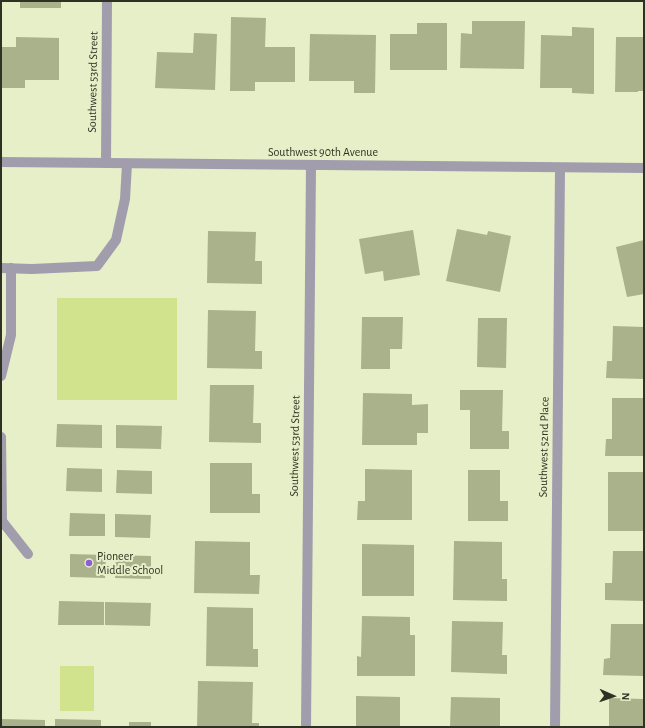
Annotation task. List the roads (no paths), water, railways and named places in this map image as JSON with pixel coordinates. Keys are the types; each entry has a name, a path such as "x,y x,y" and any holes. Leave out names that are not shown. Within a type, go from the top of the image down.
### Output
{"street":[{"name":"Southwest 53rd Street","path":"106,163 107,1"},
{"name":"Southwest 90th Avenue","path":"1,162 644,168"},
{"path":"1,376 11,334 6,268 32,269 97,266 116,240 125,199 127,164"},
{"name":"Southwest 53rd Street","path":"306,727 311,165"},
{"name":"Southwest 52nd Place","path":"555,727 560,168"},
{"path":"1,437 2,521 28,554"}],"place":[{"name":"Pioneer Middle School","path":"89,563"}]}
